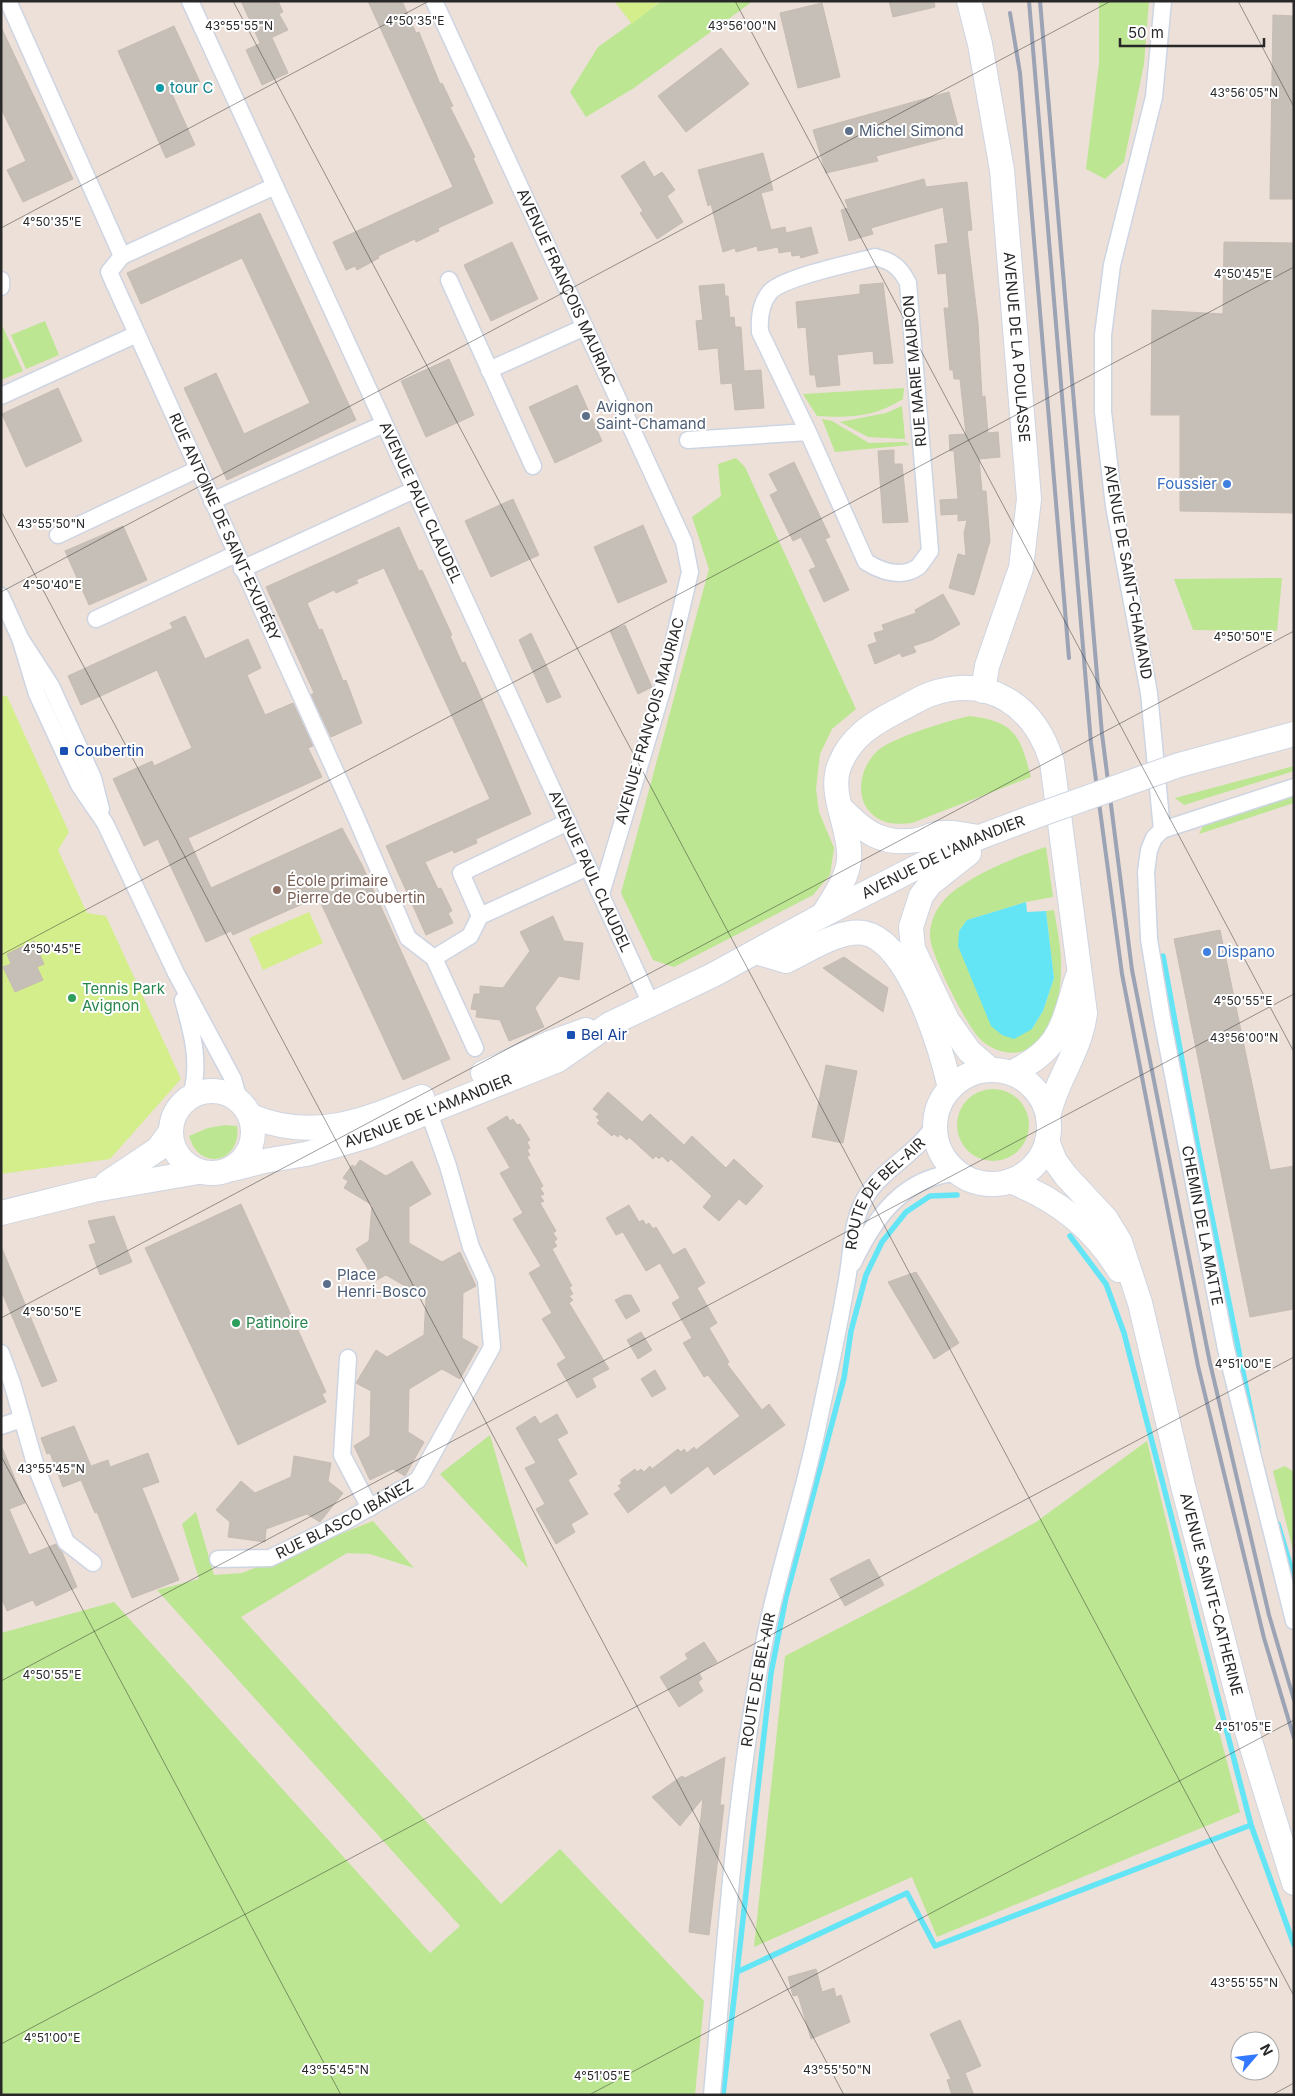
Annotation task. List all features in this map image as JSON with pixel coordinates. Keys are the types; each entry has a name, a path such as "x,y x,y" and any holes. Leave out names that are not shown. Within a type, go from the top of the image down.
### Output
{"main road":[{"name":"AVENUE DE LA POULASSE","path":"969,1 980,44 1002,170 1029,499 1021,568 987,666 983,691"},
{"path":"823,915 840,888 849,860 848,842 840,807 837,779 839,765 848,748 860,734 929,694 965,688 996,694 1022,709 1041,732 1047,743 1052,762 1085,1013 1083,1029 1075,1053 1052,1097 1048,1117 1048,1141 1055,1161 1066,1176 1106,1219 1120,1242 1140,1303"},
{"name":"AVENUE DE L'AMANDIER","path":"245,1108 286,1128 308,1130 329,1128 427,1104 558,1060 610,1024 756,952 823,915 980,838 1179,764 1294,734"},
{"path":"840,807 857,825 879,839 919,840 943,832 980,838 968,854 938,877 921,896 911,927 913,948 947,1020 969,1051 1001,1072 1024,1080 1036,1090 1044,1103 1048,1117"},
{"path":"756,952 786,961 849,934 864,933 878,938 890,948 908,975 927,1013 944,1062 950,1089"},
{"path":"1048,1141 1034,1166 1023,1175 1010,1181 992,1184 974,1181 958,1173 948,1163 940,1150 936,1136 938,1109 950,1089 962,1079 976,1072 1001,1072 1029,1065 1042,1055 1061,1032 1080,969"},
{"path":"1,1213 94,1190 198,1172 222,1173 233,1169 250,1152 253,1140 245,1108 228,1094 216,1091 203,1092 192,1096 181,1105 174,1117 171,1131 172,1144 178,1156 198,1172"},
{"name":"AVENUE DE L'AMANDIER","path":"233,1169 264,1161 306,1154 338,1145 427,1104"},
{"path":"94,1190 136,1165 158,1149 171,1131"},
{"path":"1010,1181 1030,1188 1064,1208 1086,1225 1107,1250 1140,1303"},
{"name":"AVENUE SAINTE-CATHERINE","path":"1140,1303 1183,1486 1244,1719 1294,1883"}],"street":[{"path":"8,1 122,256 275,186"},
{"name":"AVENUE PAUL CLAUDEL","path":"190,1 651,1004"},
{"name":"AVENUE FRANÇOIS MAURIAC","path":"434,1 684,542 690,572 662,691 601,894"},
{"name":"AVENUE DE SAINT-CHAMAND","path":"1162,830 1150,693 1114,506 1103,402 1104,335 1112,265 1154,96 1163,1"},
{"name":"RUE ANTOINE DE SAINT-EXUPÉRY","path":"122,256 109,272 408,938 434,958 475,1048"},
{"name":"RUE MARIE MAURON","path":"875,257 888,260 901,269 908,282 930,551 917,567 898,573 882,572 866,562 808,432 760,332 759,319 763,302 770,291 786,282 875,257"},
{"path":"1,280 1,288"},
{"path":"449,280 533,466"},
{"path":"489,370 585,327"},
{"path":"1,396 137,334"},
{"path":"212,501 384,424"},
{"path":"688,440 808,432"},
{"path":"58,535 198,469"},
{"path":"96,618 414,490"},
{"path":"1,596 20,638 36,694 80,785 106,823 176,973 233,1079 245,1108"},
{"path":"1162,830 1294,787"},
{"path":"480,916 461,873 568,822"},
{"name":"CHEMIN DE LA MATTE","path":"1162,830 1154,838 1149,850 1146,872 1149,939 1162,1018 1226,1348 1294,1621"},
{"path":"434,958 470,936 480,916 588,867"},
{"path":"176,973 195,1047 196,1082 192,1096"},
{"name":"RUE BLASCO IBÁÑEZ","path":"218,1559 270,1558 370,1508 418,1480 492,1347 486,1280 471,1247 448,1166 427,1104"},
{"name":"ROUTE DE BEL-AIR","path":"712,2095 736,1839 749,1734 766,1632 812,1456 849,1272 850,1247 863,1202 874,1185 889,1169 928,1136 936,1122"},
{"name":"ROUTE DE BEL-AIR","path":"849,1272 871,1230 897,1197 924,1179 941,1174 958,1173"},
{"path":"1,1353 12,1383 36,1467 66,1542 93,1563"},
{"path":"348,1358 342,1455 370,1508"},
{"path":"1,1426 22,1419"}],"green space":[{"path":"614,1 661,1 632,24"},
{"path":"662,1 753,1 634,88 586,117 570,92 598,47"},
{"path":"1099,1 1149,1 1144,64 1124,162 1105,179 1086,169 1099,63"},
{"path":"45,321 59,355 26,369 11,335"},
{"path":"1,323 23,371 1,380"},
{"path":"904,388 903,399 882,410 862,415 841,417 817,416 803,394"},
{"path":"902,406 905,439 868,437 840,422 886,413"},
{"path":"822,419 832,421 869,443 905,442 910,445 835,452"},
{"path":"736,458 745,467 856,709 832,729 820,754 816,789 819,812 834,848 830,875 813,895 674,967 653,960 621,893 709,569 692,517 721,496 718,464"},
{"path":"1282,578 1277,631 1193,630 1174,579"},
{"name":"Tennis Park Avignon","path":"1,696 7,696 69,832 58,850 87,913 106,916 181,1079 110,1159 1,1174"},
{"path":"970,716 997,722 1014,733 1023,751 1031,777 912,823 899,824 887,822 870,812 864,804 861,784 867,764 873,755 881,748 912,733"},
{"path":"1294,766 1294,771 1184,805 1175,798"},
{"path":"1294,795 1294,803 1199,834 1204,824"},
{"path":"1046,847 1053,897 1026,902 967,920 959,931 1032,1029 1043,1011 1054,978 1046,911 1054,910 1059,940 1061,981 1053,1017 1048,1028 1033,1046 1023,1051 1006,1052 985,1044 967,1021 950,990 936,958 930,936 931,927 934,915 941,904 960,886 989,870"},
{"path":"309,912 323,943 263,970 249,938"},
{"path":"993,1089 1007,1092 1019,1099 1026,1111 1029,1125 1026,1139 1019,1151 1007,1158 993,1161 979,1158 967,1151 960,1139 957,1125 960,1111 967,1099 979,1092"},
{"path":"225,1125 237,1126 237,1138 233,1148 227,1155 210,1159 201,1155 194,1148 189,1136 208,1128"},
{"path":"490,1435 528,1568 440,1474"},
{"path":"1147,1441 1192,1628 1240,1812 937,1937 912,1877 754,1947 785,1656 905,1594 1036,1522"},
{"path":"1285,1466 1294,1472 1294,1554 1273,1471"},
{"path":"196,1512 214,1575 242,1573 373,1521 414,1568 370,1554 347,1553 241,1617 501,1904 560,1849 704,2001 695,2095 1,2095 1,1633 114,1602 430,1953 460,1926 157,1590 199,1579 182,1524"}],"water":[{"path":"1026,902 1027,912 1046,911 1054,978 1043,1011 1032,1029 1014,1039 1002,1035 991,1026 958,946 959,931 967,920"}],"building":[{"path":"241,1 278,1 283,12 279,14 288,30 260,43"},
{"path":"368,1 402,1 416,33 419,32 440,84 442,83 453,106 450,107 475,157 473,158 493,203 438,228 439,231 416,242 415,239 378,256 379,258 357,270 355,266 346,270 333,242 453,187"},
{"path":"889,1 934,1 935,7 893,17"},
{"path":"822,3 840,77 798,88 780,13"},
{"path":"1273,15 1294,16 1294,199 1270,199"},
{"name":"tour C","path":"174,26 200,82 172,94 195,145 166,158 118,51"},
{"path":"1,27 73,179 23,202 7,170 26,161 1,108"},
{"path":"272,38 288,73 262,85 246,50"},
{"path":"721,48 749,84 686,132 658,96"},
{"path":"949,92 960,134 876,156 878,161 826,173 813,130"},
{"path":"763,153 773,190 761,193 771,230 785,227 786,233 811,227 818,253 801,258 800,255 792,256 791,251 779,253 778,247 758,251 757,246 736,252 735,248 723,252 711,204 708,206 698,170"},
{"path":"644,161 654,177 662,172 675,190 667,196 683,222 657,239 640,213 643,211 621,176"},
{"path":"924,179 926,187 967,182 972,230 967,231 978,323 982,397 985,396 988,433 998,432 1000,457 979,459 982,491 986,491 990,541 974,595 949,588 958,554 966,556 964,533 967,520 958,521 958,514 941,515 940,500 958,499 954,451 950,451 949,435 966,434 960,379 954,379 953,370 950,370 944,308 949,308 946,273 938,274 935,245 948,243 943,207 871,228 873,234 849,241 841,210 848,208 845,200"},
{"path":"260,213 356,420 227,480 184,388 216,373 244,434 310,403 242,258 141,304 127,273"},
{"path":"512,242 538,299 491,321 464,265"},
{"path":"1224,242 1294,243 1294,513 1180,511 1180,415 1151,415 1152,310 1223,314"},
{"path":"883,283 893,363 874,364 873,351 837,355 840,385 817,387 815,375 810,375 806,327 798,328 796,302 860,294 860,285"},
{"path":"724,284 725,296 728,296 730,318 734,317 735,327 741,327 744,371 761,370 764,408 735,410 732,383 721,384 718,348 699,350 696,321 703,320 699,286"},
{"path":"449,359 474,415 426,437 401,381"},
{"path":"577,385 602,441 555,463 529,407"},
{"path":"58,388 82,441 26,467 2,414"},
{"path":"894,450 894,464 902,464 908,522 883,523 878,451"},
{"path":"794,462 830,537 825,539 849,590 824,602 809,570 816,567 801,537 793,541 770,495 778,491 769,474"},
{"path":"513,499 539,555 491,577 465,521"},
{"path":"643,525 667,582 618,603 594,547"},
{"path":"123,526 147,580 89,605 65,551"},
{"path":"399,527 419,571 422,570 452,635 450,636 462,663 465,662 531,814 476,839 477,843 454,853 453,850 425,862 438,889 441,888 452,911 448,913 453,923 426,935 386,846 490,799 384,568 356,580 358,583 336,593 334,590 307,603 319,630 322,629 343,681 346,680 362,723 331,737 311,695 314,693 266,587"},
{"path":"943,594 960,624 932,640 913,646 916,652 902,657 900,653 875,664 868,645 877,642 874,633 884,630 882,625 916,613 915,610"},
{"path":"185,616 205,659 248,639 261,668 247,675 265,715 293,703 313,746 308,748 322,777 188,838 211,888 342,828 362,865 450,1059 403,1080 318,897 233,935 231,931 206,942 158,839 144,846 113,779 152,761 154,766 192,748 157,670 81,705 68,676 173,628 170,623"},
{"path":"625,625 652,687 638,694 610,631"},
{"path":"531,633 561,697 547,703 519,640"},
{"path":"553,916 564,941 583,943 579,980 559,976 535,1008 544,1027 509,1041 500,1020 476,1017 477,1010 471,1009 474,994 480,994 480,986 503,988 530,951 520,932"},
{"path":"1220,930 1270,1170 1294,1166 1294,1309 1250,1317 1174,939"},
{"path":"34,941 44,964 37,967 43,980 15,992 3,967 11,964 7,954"},
{"path":"844,957 888,988 883,1012 823,968"},
{"path":"826,1065 857,1071 843,1143 812,1137"},
{"path":"608,1092 642,1122 650,1114 684,1145 692,1136 726,1168 734,1159 763,1186 746,1205 739,1199 719,1221 703,1207 712,1196 671,1159 668,1162 662,1156 659,1159 656,1156 653,1159 629,1137 627,1140 620,1134 618,1137 614,1134 612,1136 597,1123 600,1121 596,1117 599,1114 593,1109"},
{"path":"507,1116 510,1121 513,1119 517,1125 520,1124 530,1140 527,1142 530,1148 527,1150 530,1155 527,1157 543,1186 540,1188 544,1194 540,1196 544,1201 540,1203 556,1231 553,1233 557,1239 554,1242 557,1246 552,1249 572,1286 569,1287 573,1294 569,1296 573,1300 569,1303 609,1369 592,1378 596,1387 577,1398 557,1364 566,1358 542,1319 552,1313 529,1273 541,1266 513,1219 523,1213 500,1173 510,1168 487,1128"},
{"path":"360,1160 386,1176 412,1161 431,1194 409,1207 409,1243 442,1262 460,1252 476,1286 463,1293 462,1338 478,1347 460,1379 442,1369 409,1389 408,1432 424,1442 405,1476 393,1469 370,1480 354,1446 370,1436 371,1391 356,1383 376,1350 387,1357 424,1335 426,1298 386,1275 375,1281 356,1249 369,1241 372,1205 344,1188 348,1181 343,1178 352,1165 355,1167"},
{"path":"241,1204 326,1392 322,1394 326,1402 238,1445 145,1248"},
{"path":"629,1205 639,1222 643,1220 646,1225 649,1223 653,1229 656,1227 673,1255 685,1248 705,1283 697,1288 717,1323 709,1328 729,1362 727,1364 762,1410 769,1404 785,1425 714,1475 708,1466 671,1494 665,1485 628,1513 614,1494 621,1489 618,1486 622,1483 620,1480 635,1469 637,1472 641,1469 644,1472 650,1466 652,1469 678,1449 681,1452 684,1449 687,1453 694,1447 696,1450 740,1416 708,1375 704,1377 683,1343 692,1338 672,1303 680,1298 660,1263 646,1271 623,1232 616,1235 606,1218"},
{"path":"114,1216 132,1262 100,1275 89,1245 96,1243 88,1221"},
{"path":"1,1246 57,1381 42,1387 1,1290"},
{"path":"916,1272 959,1343 934,1359 888,1282"},
{"path":"625,1295 631,1295 640,1311 626,1319 615,1300"},
{"path":"641,1332 652,1350 638,1359 627,1340"},
{"path":"655,1370 666,1389 652,1397 641,1379"},
{"path":"557,1414 568,1433 557,1439 577,1474 568,1480 588,1514 571,1524 575,1532 556,1544 536,1509 545,1504 525,1468 536,1463 516,1428 535,1416 540,1424"},
{"path":"74,1426 91,1466 108,1460 110,1467 148,1453 159,1482 142,1488 179,1580 132,1598 97,1512 95,1513 81,1480 63,1487 50,1453 47,1454 41,1438"},
{"path":"1,1445 25,1503 9,1509 29,1555 56,1544 62,1552 77,1587 36,1606 33,1600 7,1611 1,1597"},
{"path":"294,1456 331,1463 328,1481 343,1493 320,1522 307,1514 266,1529 265,1542 228,1537 230,1522 216,1510 241,1481 255,1493 291,1477"},
{"path":"869,1559 884,1585 845,1606 830,1579"},
{"path":"704,1642 717,1662 699,1673 702,1679 698,1682 703,1691 679,1707 660,1677 688,1659 685,1654"},
{"path":"725,1757 720,1805 724,1805 709,1935 689,1932 703,1798 680,1826 652,1797 682,1776 685,1778"},
{"path":"816,1969 822,1992 834,1988 836,1997 841,1995 850,2022 811,2039 798,1995 793,1996 788,1977"},
{"path":"960,2020 981,2066 965,2073 974,2095 952,2095 947,2080 951,2079 930,2034"}],"waterway":[{"path":"1163,956 1198,1148 1258,1447"},
{"path":"723,2095 771,1673 786,1597 844,1378 851,1331 866,1275 882,1242 906,1212 930,1196 957,1195"},
{"path":"1070,1236 1106,1284 1124,1333 1251,1825 1294,1945"},
{"path":"1278,1524 1294,1578"},
{"path":"737,1972 907,1893 935,1946 1251,1825"}],"railway":[{"path":"1029,1 1091,743 1122,974 1198,1366 1264,1638 1294,1738"},
{"path":"1040,1 1102,734 1132,970 1210,1363 1269,1615 1294,1700"},
{"path":"1010,13 1020,73 1069,658"}],"place":[{"name":"tour C","path":"160,88"},
{"name":"Michel Simond","path":"849,131"},
{"name":"Avignon Saint-Chamand","path":"586,416"},
{"name":"Foussier","path":"1227,484"},
{"name":"Coubertin","path":"64,751"},
{"name":"École primaire Pierre de Coubertin","path":"277,890"},
{"name":"Dispano","path":"1207,952"},
{"name":"Tennis Park Avignon","path":"72,998"},
{"name":"Bel Air","path":"571,1035"},
{"name":"Place Henri-Bosco","path":"327,1284"},
{"name":"Patinoire","path":"236,1323"}]}
